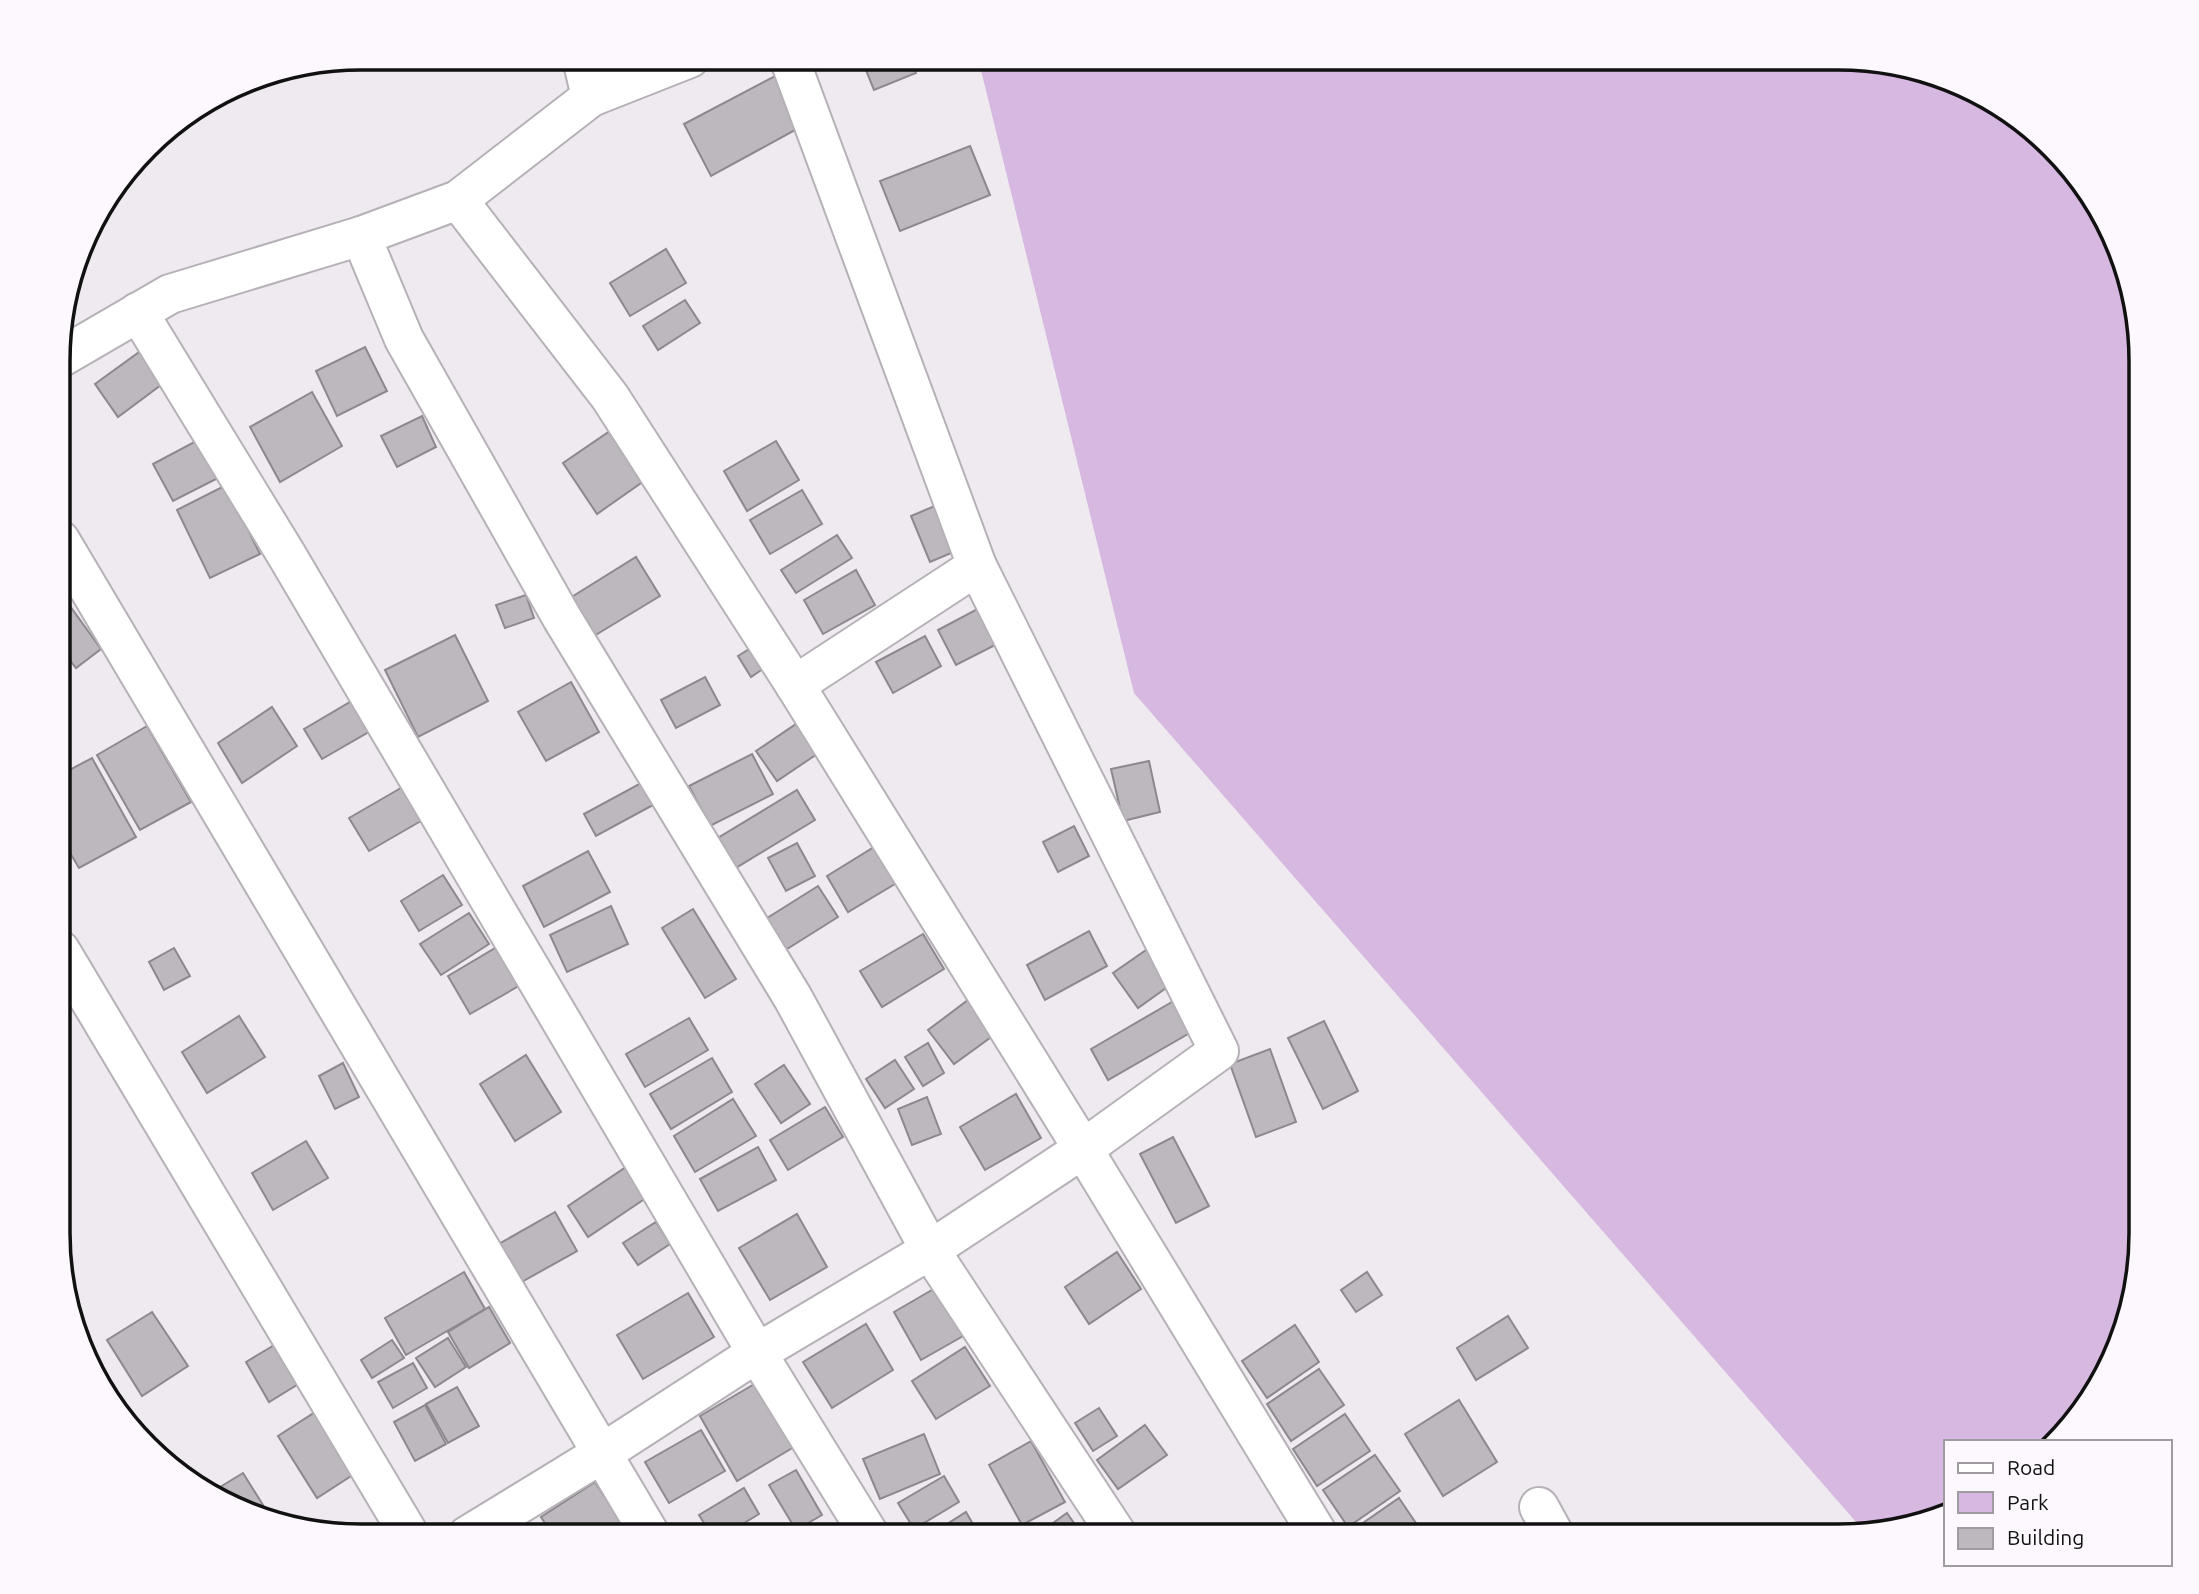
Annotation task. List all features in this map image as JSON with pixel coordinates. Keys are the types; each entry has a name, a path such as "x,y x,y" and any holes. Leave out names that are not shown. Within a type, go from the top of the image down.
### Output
{"street":[{"path":"585,70 591,97"},
{"path":"70,352 170,294 362,236 458,200 591,97 660,70"},
{"path":"487,1524 757,1353 930,1250 1083,1149 1219,1051 977,566 793,70"},
{"path":"458,200 610,397 795,685 1312,1524"},
{"path":"362,236 411,351 562,618 793,998 930,1250 1110,1524"},
{"path":"138,312 286,554 757,1353 863,1524"},
{"path":"70,557 644,1524"},
{"path":"795,685 977,566"},
{"path":"70,967 403,1524"}],"green space":[{"path":"981,70 1876,72 1932,85 1949,92 1984,109 2015,130 2057,169 2080,199 2099,232 2119,286 2127,323 2129,361 2127,1271 2114,1327 2107,1344 2090,1379 2069,1410 2043,1440 1944,1440 1944,1504 1895,1518 1857,1523 1134,693"}],"building":[{"path":"866,70 915,70 916,73 874,90"},
{"path":"779,74 806,124 711,176 684,124"},
{"path":"970,146 990,195 900,231 880,181"},
{"path":"666,249 686,283 630,316 610,283"},
{"path":"685,300 700,323 658,350 643,326"},
{"path":"365,347 387,391 337,416 316,371"},
{"path":"142,350 165,382 118,417 95,384"},
{"path":"312,392 342,446 280,482 250,427"},
{"path":"422,416 436,447 397,467 381,436"},
{"path":"610,431 644,481 597,514 563,463"},
{"path":"198,440 218,478 173,501 153,464"},
{"path":"776,441 799,480 747,511 724,471"},
{"path":"226,485 260,554 210,578 177,510"},
{"path":"802,490 822,524 770,554 750,520"},
{"path":"937,505 956,551 930,562 911,516"},
{"path":"837,535 852,558 796,593 781,570"},
{"path":"636,557 660,596 594,636 570,598"},
{"path":"856,570 875,605 823,634 804,600"},
{"path":"526,595 534,618 505,628 496,605"},
{"path":"70,606 101,649 76,668 70,660"},
{"path":"983,606 1001,642 956,665 938,630"},
{"path":"455,635 488,701 418,737 385,670"},
{"path":"925,636 941,666 893,693 876,662"},
{"path":"757,644 770,664 751,677 738,656"},
{"path":"705,677 720,705 676,728 661,700"},
{"path":"571,682 599,732 546,761 518,712"},
{"path":"362,695 379,726 322,759 304,729"},
{"path":"272,707 297,746 242,783 218,743"},
{"path":"802,720 823,750 777,781 756,751"},
{"path":"147,726 191,802 140,830 97,755"},
{"path":"752,754 773,794 710,826 689,786"},
{"path":"92,758 136,837 79,868 70,853 70,770"},
{"path":"1149,761 1160,812 1123,821 1111,769"},
{"path":"413,781 433,814 369,851 349,818"},
{"path":"641,783 653,805 596,836 584,814"},
{"path":"797,790 815,820 734,869 716,839"},
{"path":"1074,826 1089,856 1058,872 1043,842"},
{"path":"797,843 815,876 786,891 768,858"},
{"path":"879,844 900,881 848,912 827,876"},
{"path":"588,851 610,892 544,927 523,886"},
{"path":"443,875 462,905 419,931 401,901"},
{"path":"818,886 838,917 784,951 764,920"},
{"path":"611,906 628,944 567,972 550,935"},
{"path":"693,909 736,979 705,998 662,928"},
{"path":"469,913 489,944 441,975 420,944"},
{"path":"1089,931 1107,966 1045,1000 1027,965"},
{"path":"923,934 944,969 882,1007 860,971"},
{"path":"502,944 524,983 470,1014 448,976"},
{"path":"174,948 190,976 164,990 149,962"},
{"path":"1149,948 1173,983 1138,1008 1113,973"},
{"path":"1177,999 1195,1030 1108,1080 1091,1049"},
{"path":"968,1000 994,1035 954,1064 928,1030"},
{"path":"239,1016 265,1057 207,1093 182,1052"},
{"path":"689,1018 708,1050 645,1087 626,1054"},
{"path":"1324,1021 1358,1091 1323,1109 1288,1038"},
{"path":"928,1043 944,1073 923,1086 905,1057"},
{"path":"1270,1049 1296,1122 1256,1137 1230,1064"},
{"path":"526,1055 561,1112 515,1141 480,1084"},
{"path":"712,1058 732,1092 671,1129 650,1094"},
{"path":"895,1060 914,1089 885,1108 866,1079"},
{"path":"343,1063 359,1097 335,1109 319,1076"},
{"path":"784,1065 810,1104 781,1123 755,1084"},
{"path":"1016,1094 1041,1138 985,1170 960,1127"},
{"path":"927,1097 941,1134 912,1145 898,1109"},
{"path":"733,1099 756,1136 695,1172 674,1136"},
{"path":"825,1107 843,1137 788,1170 770,1140"},
{"path":"1173,1137 1209,1206 1176,1223 1140,1154"},
{"path":"306,1141 328,1178 273,1210 252,1173"},
{"path":"758,1147 776,1180 718,1211 700,1179"},
{"path":"626,1167 646,1198 588,1237 568,1206"},
{"path":"555,1212 577,1251 511,1288 490,1249"},
{"path":"797,1214 827,1267 770,1300 739,1248"},
{"path":"656,1222 670,1244 638,1265 623,1243"},
{"path":"1117,1252 1141,1289 1089,1324 1065,1287"},
{"path":"464,1272 485,1309 406,1355 385,1318"},
{"path":"1367,1272 1382,1295 1356,1312 1341,1290"},
{"path":"937,1287 965,1335 921,1360 894,1312"},
{"path":"688,1293 714,1337 643,1379 617,1335"},
{"path":"489,1307 510,1343 469,1368 448,1332"},
{"path":"152,1312 188,1366 142,1396 107,1340"},
{"path":"1508,1316 1528,1348 1476,1380 1457,1348"},
{"path":"866,1324 893,1370 832,1408 803,1362"},
{"path":"1295,1325 1319,1362 1267,1398 1242,1361"},
{"path":"448,1338 466,1367 435,1387 416,1358"},
{"path":"392,1340 404,1358 372,1378 361,1360"},
{"path":"281,1341 305,1380 269,1402 246,1362"},
{"path":"965,1347 990,1386 936,1419 912,1381"},
{"path":"413,1363 427,1388 393,1408 378,1382"},
{"path":"1319,1369 1344,1405 1291,1441 1267,1404"},
{"path":"756,1383 794,1447 737,1481 700,1416"},
{"path":"457,1387 479,1426 448,1443 426,1404"},
{"path":"1459,1400 1497,1462 1443,1496 1405,1434"},
{"path":"425,1405 446,1444 415,1461 394,1422"},
{"path":"323,1407 362,1469 317,1498 278,1436"},
{"path":"1099,1408 1117,1436 1093,1451 1075,1423"},
{"path":"1345,1414 1370,1451 1317,1486 1293,1449"},
{"path":"1145,1425 1167,1455 1118,1489 1097,1460"},
{"path":"701,1430 725,1471 669,1503 645,1462"},
{"path":"924,1434 940,1474 880,1499 863,1459"},
{"path":"1031,1441 1065,1502 1021,1524 989,1465"},
{"path":"1375,1455 1400,1491 1352,1524 1346,1524 1323,1490"},
{"path":"796,1470 822,1515 806,1524 792,1524 769,1485"},
{"path":"243,1473 263,1505 261,1506 220,1487"},
{"path":"944,1476 959,1502 922,1524 911,1524 898,1503"},
{"path":"595,1482 622,1524 545,1524 541,1517"},
{"path":"744,1488 759,1514 743,1524 705,1524 699,1515"},
{"path":"1399,1498 1417,1524 1361,1524"},
{"path":"966,1512 973,1524 947,1524"},
{"path":"1067,1513 1075,1524 1052,1524"}]}
